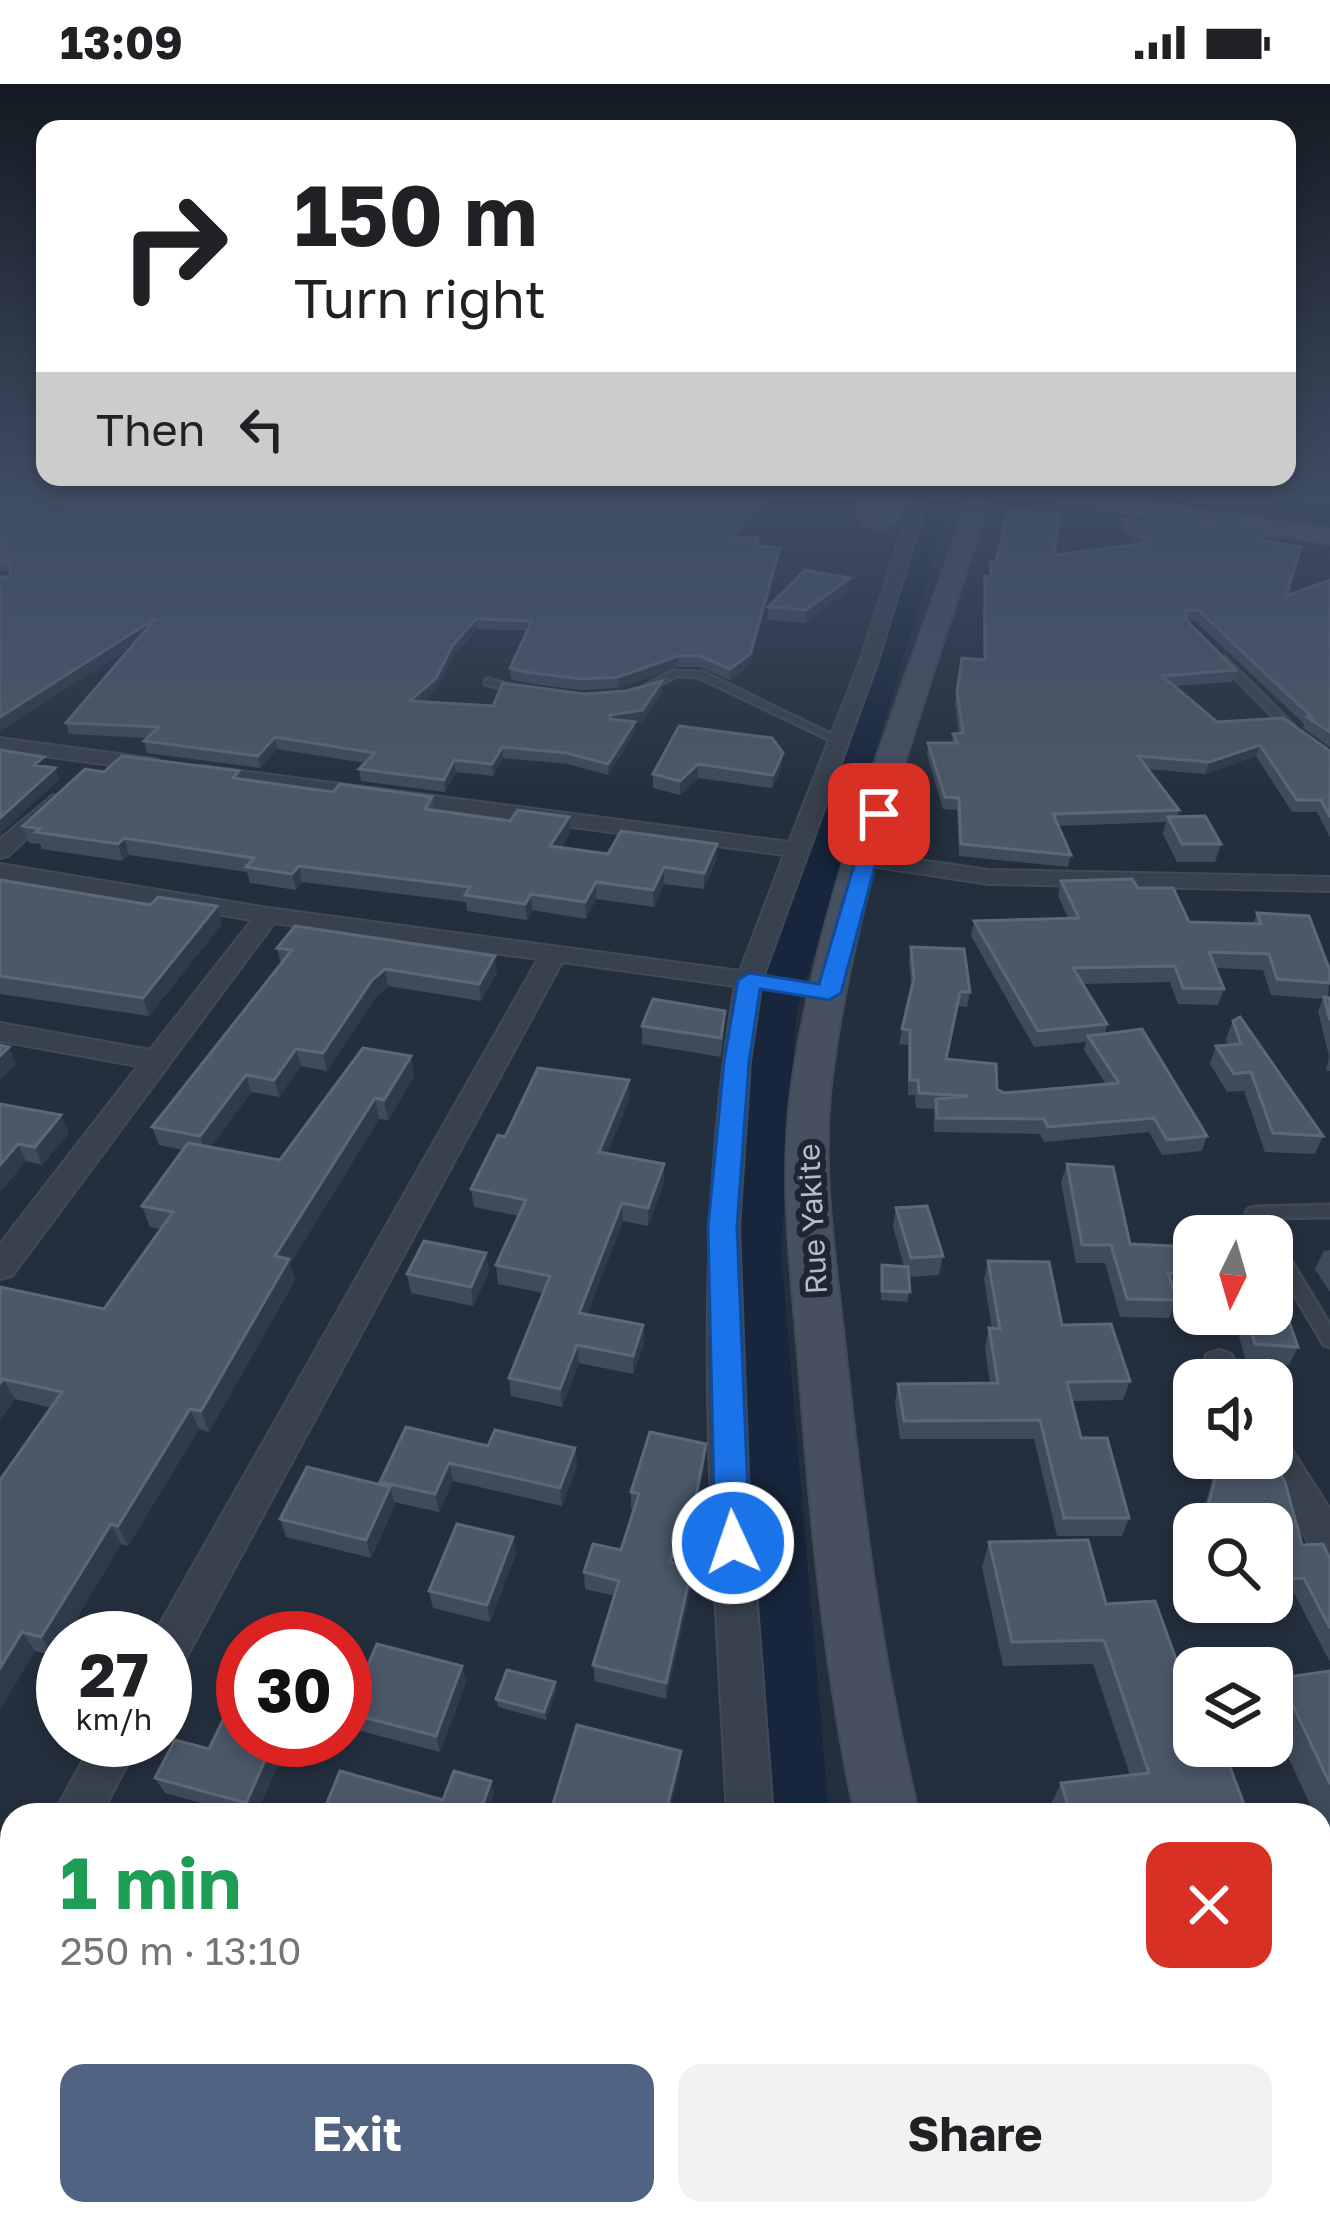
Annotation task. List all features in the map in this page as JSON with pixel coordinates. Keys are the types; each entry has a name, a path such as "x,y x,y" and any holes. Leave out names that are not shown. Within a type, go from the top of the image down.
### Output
{"main road":[{"name":"Rue Yakite","path":"884,1803 865,1726 843,1571 804,1160 813,991 864,859 948,597"}],"street":[{"path":"749,1803 730,1498 723,1227 736,1062 797,850 840,741 888,597"},
{"path":"0,744 84,774 797,850"},
{"path":"0,851 84,774"},
{"path":"864,859 989,877 1330,884"},
{"path":"0,871 268,915 758,982"},
{"path":"1,1264 268,915"},
{"path":"189,1611 554,954"},
{"path":"0,1032 157,1060"},
{"path":"1293,1477 1324,1516"},
{"path":"83,1803 103,1767"}],"lane":[{"path":"1204,641 1296,734"},
{"path":"628,694 645,692 675,673 700,674 840,741"},
{"path":"488,682 541,695"},
{"path":"758,982 813,991"},
{"path":"1255,1215 1330,1211"},
{"path":"1293,1278 1330,1340"}],"building":[{"path":"0,597 766,597 750,654 730,669 700,656 678,656 618,677 581,679 525,672 510,668 532,621 476,619 453,645 436,678 410,701 493,706 503,683 584,694 626,691 662,681 642,710 610,715 610,719 635,722 608,764 567,753 502,747 492,764 454,760 444,780 359,769 375,753 275,737 258,756 144,741 159,727 66,723 156,618 0,717"},
{"path":"778,597 824,597 806,610 768,607"},
{"path":"985,597 1330,597 1330,732 1307,717 1312,717 1198,610 1186,610 1186,620 1236,670 1162,676 1217,722 1283,718 1330,751 1330,817 1321,800 1297,800 1260,745 1209,762 1138,756 1179,810 1053,814 1071,855 961,844 959,798 945,797 928,743 958,743 953,734 963,733 957,691 962,658 985,660"},
{"path":"679,726 772,738 783,753 773,775 698,764 680,781 653,774"},
{"path":"0,750 44,757 34,765 55,768 0,818"},
{"path":"122,756 239,771 233,778 333,792 340,784 432,797 425,809 510,821 518,810 569,817 550,846 608,854 621,831 717,844 704,873 664,867 653,890 596,882 585,902 531,894 525,904 465,895 470,887 299,866 292,874 246,867 254,858 124,838 118,844 23,826 85,769 104,772"},
{"path":"1205,816 1221,844 1182,844 1168,817"},
{"path":"1132,879 1138,888 1173,888 1189,922 1261,924 1257,913 1309,916 1330,983 1277,979 1269,954 1209,952 1224,989 1183,988 1175,966 1073,968 1107,1024 1038,1031 974,921 1079,918 1061,881"},
{"path":"0,880 151,905 158,897 217,906 143,998 0,976"},
{"path":"295,926 495,956 479,984 385,969 372,980 323,1053 296,1049 274,1080 246,1075 200,1136 152,1127 292,950 277,948"},
{"path":"911,947 964,949 970,992 960,992 946,1059 996,1064 997,1089 1004,1093 1119,1083 1088,1036 1142,1029 1207,1136 1167,1140 1154,1118 1048,1127 1044,1119 937,1118 936,1099 968,1096 919,1093 918,1080 910,1080 910,1030 902,1029 914,978"},
{"path":"653,999 725,1011 721,1038 642,1026"},
{"path":"1240,1017 1323,1136 1273,1133 1251,1072 1234,1074 1216,1046 1241,1044 1233,1021"},
{"path":"363,1048 411,1056 384,1100 375,1098 275,1256 289,1259 201,1411 190,1409 118,1526 111,1524 57,1611 36,1611 36,1636 22,1632 0,1668 0,1480 62,1392 3,1379 0,1383 0,1287 104,1309 173,1212 142,1206 188,1143 280,1160"},
{"path":"538,1068 629,1080 599,1152 664,1164 648,1208 622,1203 579,1313 643,1325 633,1356 577,1345 560,1389 509,1378 550,1276 496,1265 526,1200 471,1189 498,1135 505,1137"},
{"path":"0,1104 61,1115 35,1147 18,1144 0,1165"},
{"path":"1067,1164 1113,1167 1130,1244 1173,1246 1173,1273 1168,1273 1173,1300 1127,1299 1111,1245 1082,1245"},
{"path":"927,1206 943,1256 911,1258 896,1208"},
{"path":"424,1241 486,1253 471,1287 407,1274"},
{"path":"988,1261 1049,1262 1062,1325 1111,1324 1130,1381 1067,1382 1081,1438 1107,1438 1129,1518 1064,1518 1040,1420 904,1421 898,1384 998,1383 989,1328 1000,1329"},
{"path":"882,1265 908,1267 910,1292 882,1291"},
{"path":"1293,1333 1298,1347 1255,1344 1252,1335"},
{"path":"406,1427 488,1446 495,1430 575,1448 560,1488 449,1463 435,1494 380,1482"},
{"path":"650,1432 706,1444 694,1506 686,1505 670,1562 692,1567 666,1683 593,1665 619,1581 584,1572 593,1544 621,1550 639,1494 631,1492"},
{"path":"307,1467 390,1487 366,1540 280,1519"},
{"path":"1215,1479 1283,1479 1291,1503 1209,1503"},
{"path":"1293,1512 1302,1545 1323,1544 1330,1559 1330,1628 1304,1578 1293,1579"},
{"path":"457,1524 513,1537 487,1605 429,1591"},
{"path":"1088,1540 1106,1604 1155,1601 1173,1651 1173,1767 1230,1767 1243,1803 1067,1803 1061,1783 1149,1773 1104,1640 1012,1642 989,1542"},
{"path":"377,1644 462,1666 436,1736 372,1719 372,1656"},
{"path":"507,1670 555,1682 544,1712 496,1699"},
{"path":"1330,1671 1330,1784 1293,1706 1293,1676"},
{"path":"577,1725 681,1751 668,1803 553,1803"},
{"path":"216,1735 216,1767 262,1767 246,1803 155,1778 161,1767 192,1767 192,1744 209,1749"},
{"path":"340,1771 443,1800 454,1771 491,1781 483,1803 327,1803"}],"waterway":[{"path":"783,1803 749,1253 769,1015 905,597"}],"route":[{"path":"733,1543 723,1227 736,1062 749,980 829,993 879,814"}]}
